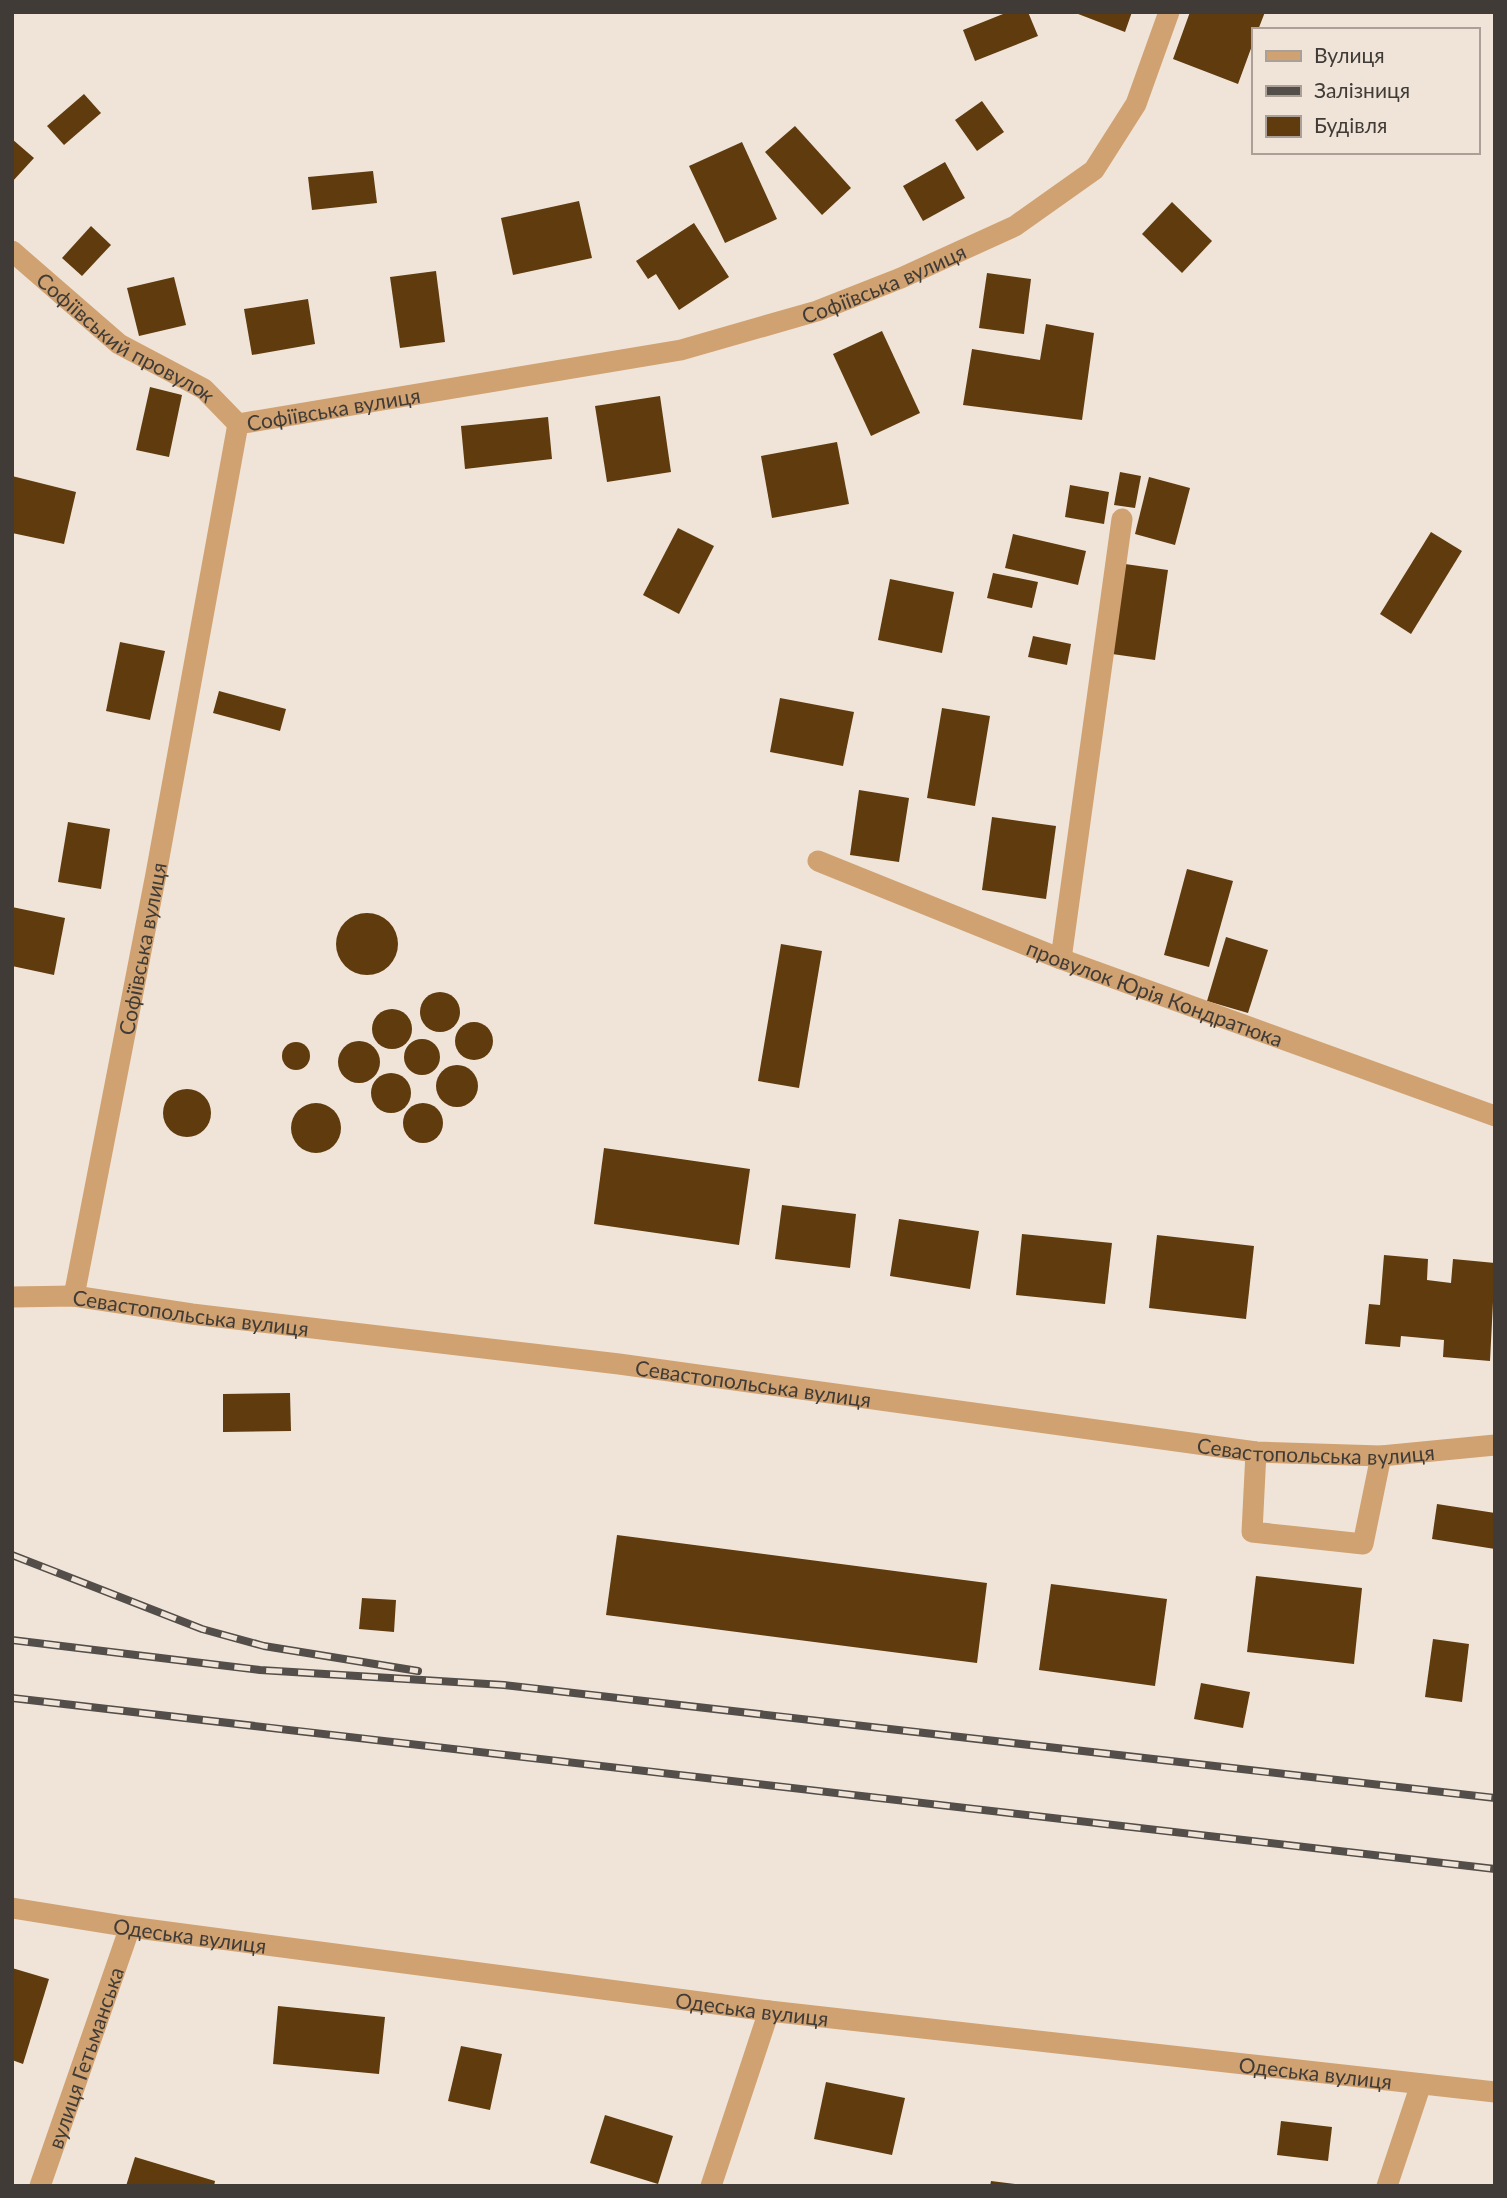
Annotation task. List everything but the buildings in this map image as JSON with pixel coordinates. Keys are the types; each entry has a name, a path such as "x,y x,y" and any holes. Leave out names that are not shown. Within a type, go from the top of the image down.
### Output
{"street":[{"name":"Софіївська вулиця","path":"74,1296 156,874 238,424 681,350 817,311 901,278 1015,226 1094,170 1136,104 1169,12"},
{"name":"Софіївський провулок","path":"12,251 119,344 204,388 238,424"},
{"path":"1061,959 1122,519"},
{"name":"провулок Юрія Кондратюка","path":"818,861 1061,959 1495,1116"},
{"name":"Севастопольська вулиця","path":"12,1297 74,1296 206,1315 619,1364 1256,1452 1381,1456 1495,1445"},
{"path":"1256,1452 1252,1532 1363,1544 1381,1456"},
{"name":"Одеська вулиця","path":"12,1908 130,1927 769,2011 1495,2092"},
{"name":"вулиця Гетьманська","path":"40,2186 130,1927"},
{"path":"710,2186 769,2011"},
{"path":"1387,2186 1421,2084"}],"railway":[{"path":"12,1555 202,1629 264,1646 418,1671"},
{"path":"12,1640 260,1670 504,1685 1495,1798"},
{"path":"12,1698 1495,1869"}]}
